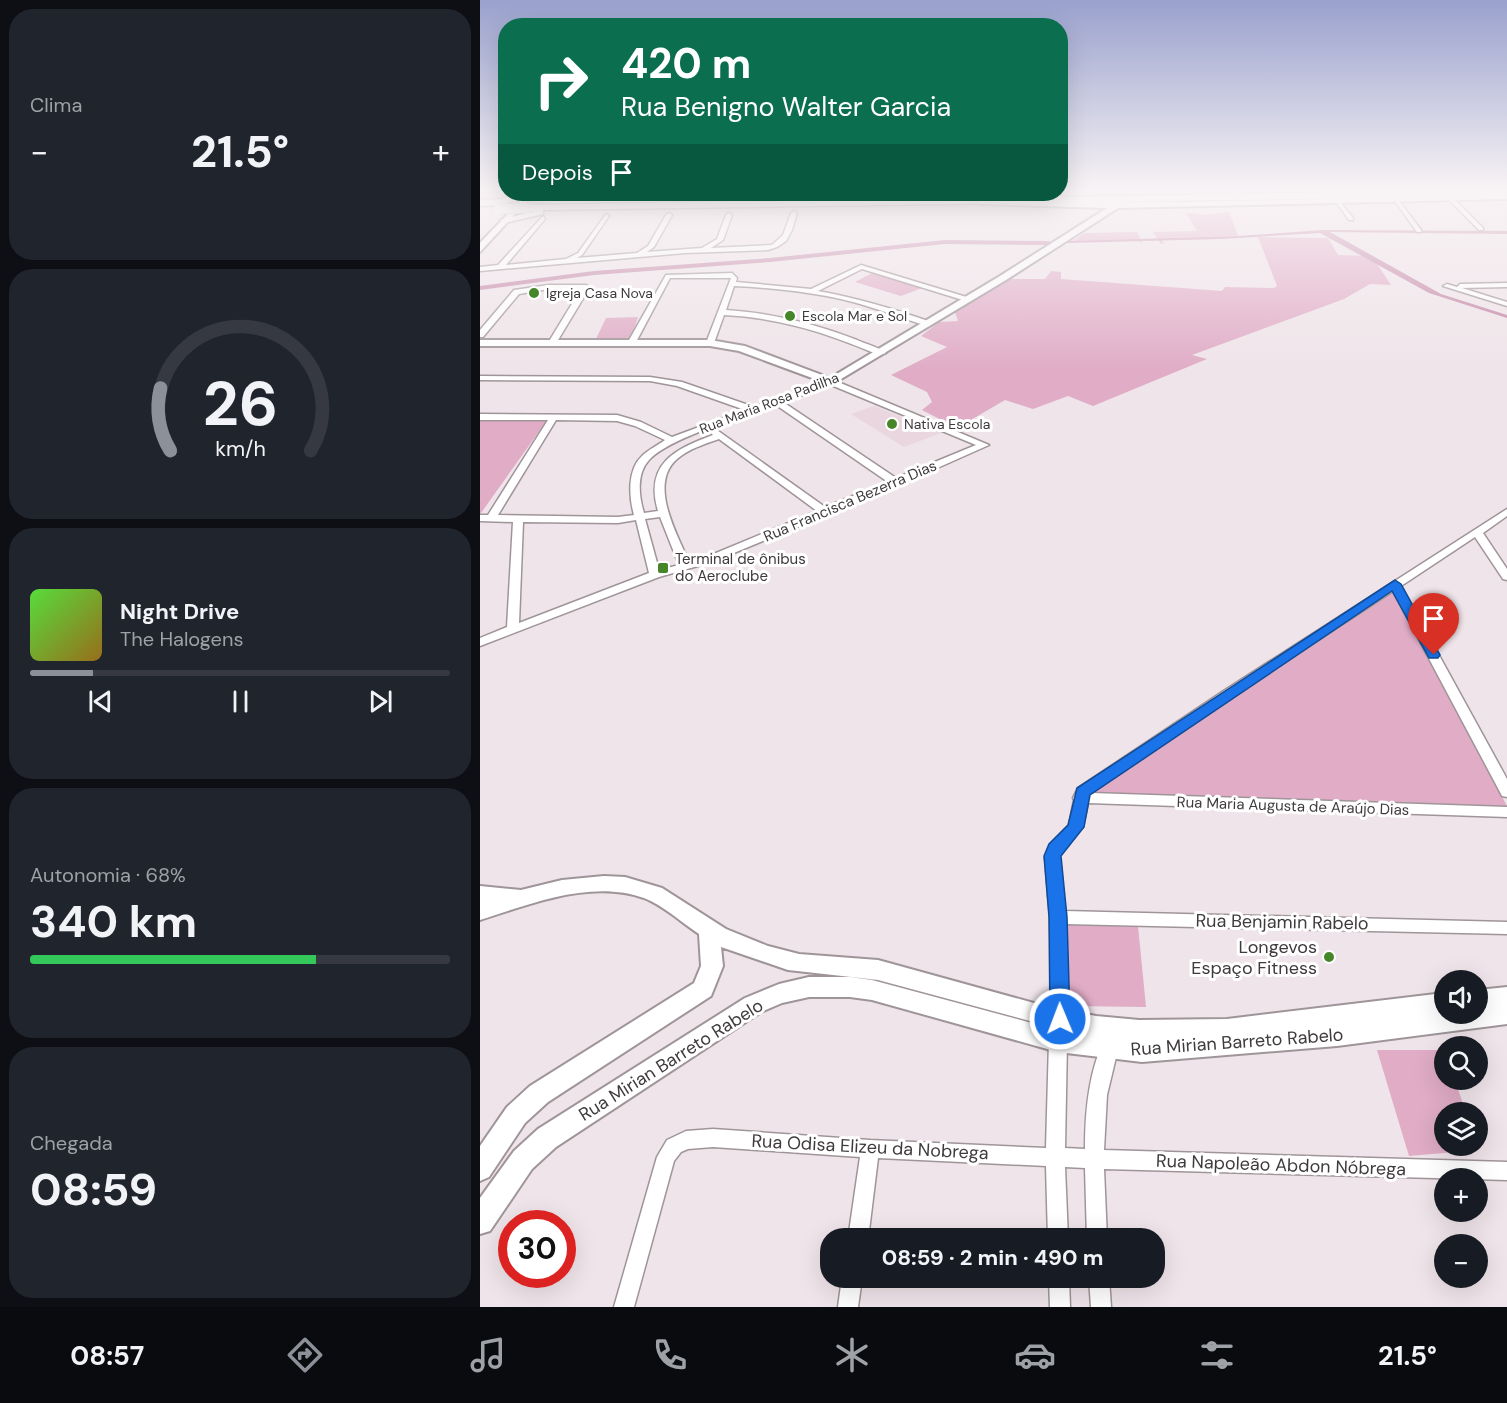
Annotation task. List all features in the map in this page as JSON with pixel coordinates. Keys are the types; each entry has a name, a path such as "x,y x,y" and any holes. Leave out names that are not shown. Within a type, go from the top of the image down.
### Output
{"main road":[{"name":"Rua Maria Rosa Padilha","path":"831,382 882,353 1048,249"},
{"path":"481,341 710,343 741,348 831,382"},
{"name":"Rua Mirian Barreto Rabelo","path":"480,911 524,897 586,884 622,885 648,891 698,919 709,930 754,950 789,962 877,970 1059,1030 1109,1049 1142,1051 1220,1046 1507,1014"},
{"path":"480,894 524,897"},
{"path":"480,1168 516,1115 539,1094 703,989 712,966 709,930"},
{"name":"Rua Mirian Barreto Rabelo","path":"480,1221 523,1160 547,1138 728,1020 753,1005 779,994 810,987 831,986 872,990 1059,1030 1196,1031 1259,1026 1434,1004"},
{"path":"1488,999 1507,996"}],"street":[{"path":"499,268 518,249"},
{"path":"582,258 587,249"},
{"path":"638,255 648,249"},
{"path":"653,249 657,254"},
{"path":"480,269 565,262 582,258 704,250 761,249"},
{"path":"511,257 523,266"},
{"path":"814,290 859,267 969,299"},
{"path":"632,342 666,279 673,275 731,274 734,277 710,343"},
{"path":"731,284 814,290 876,306 928,324"},
{"path":"1507,285 1447,286 1507,304"},
{"path":"481,341 509,299 517,292 549,287 583,286 587,288 552,343"},
{"path":"720,312 764,315 808,323 882,353"},
{"path":"480,378 650,379 690,388 753,410"},
{"name":"Rua Maria Rosa Padilha","path":"639,468 656,449 672,440 831,382"},
{"name":"Rua Francisca Bezerra Dias","path":"480,642 513,627 655,575 708,560 984,445 831,382"},
{"path":"777,402 896,483"},
{"path":"480,417 617,418 638,424 672,440"},
{"path":"485,519 554,417"},
{"path":"708,427 825,512"},
{"name":"Rua Maria Rosa Padilha","path":"661,469 681,450 720,435"},
{"path":"655,575 638,517 635,480 639,468 661,469 658,488 664,513 685,566"},
{"path":"1058,1228 1055,1156 1059,1030 1058,917 1052,856 1055,849 1076,827 1080,798 1089,786 1507,512"},
{"path":"485,519 618,520 664,513"},
{"path":"513,627 518,519"},
{"path":"1477,532 1507,577"},
{"path":"1395,584 1507,792"},
{"name":"Rua Maria Augusta de Araújo Dias","path":"1080,798 1507,812"},
{"name":"Rua Benjamin Rabelo","path":"1058,917 1507,928"},
{"path":"1097,1228 1094,1159 1096,1109 1100,1076 1109,1049"},
{"name":"Rua Odisa Elizeu da Nobrega","path":"624,1307 666,1157 674,1146 686,1140 713,1138 870,1149 1055,1156"},
{"path":"859,1228 870,1149"},
{"name":"Rua Napoleão Abdon Nóbrega","path":"1055,1156 1507,1171"},
{"path":"849,1307 851,1288"},
{"path":"1059,1288 1060,1307"},
{"path":"1100,1288 1101,1307"}],"shaded area":[{"path":"1263,249 1334,249 1338,255 1372,256 1391,285 1370,284 1344,299 1192,355 1207,359 1093,406 1068,396 1033,409 1005,400 957,428 922,410 932,402 927,392 891,375 947,347 921,336 939,322 958,321 955,312 1007,279 1045,279 1051,271 1061,272 1061,279 1222,291 1225,287 1274,288 1277,286"},
{"path":"1349,249 1360,249 1441,294 1507,315 1507,318 1429,293"},
{"path":"872,273 922,288 901,296 855,282"},
{"path":"638,317 631,339 595,341 606,318"},
{"name":"Nativa Escola","path":"874,406 941,433 904,447 851,414"},
{"path":"548,419 481,513 480,513 480,420"},
{"path":"1394,587 1507,806 1507,815 1085,792"},
{"path":"1065,925 1138,926 1146,1007 1069,1006"},
{"path":"1377,1050 1434,1050 1434,1090 1458,1090 1462,1102 1434,1102 1434,1154 1409,1156"}],"waterway":[{"path":"480,288 594,273 770,260 877,249"}],"place":[{"name":"Igreja Casa Nova","path":"534,293"},
{"name":"Escola Mar e Sol","path":"790,316"},
{"name":"Nativa Escola","path":"892,424"},
{"name":"Terminal de ônibus do Aeroclube","path":"663,568"},
{"name":"Longevos Espaço Fitness","path":"1329,957"}],"route":[{"path":"1060,1019 1058,917 1052,856 1055,849 1072,834 1076,827 1079,819 1080,798 1089,786 1395,584 1434,655"}]}
